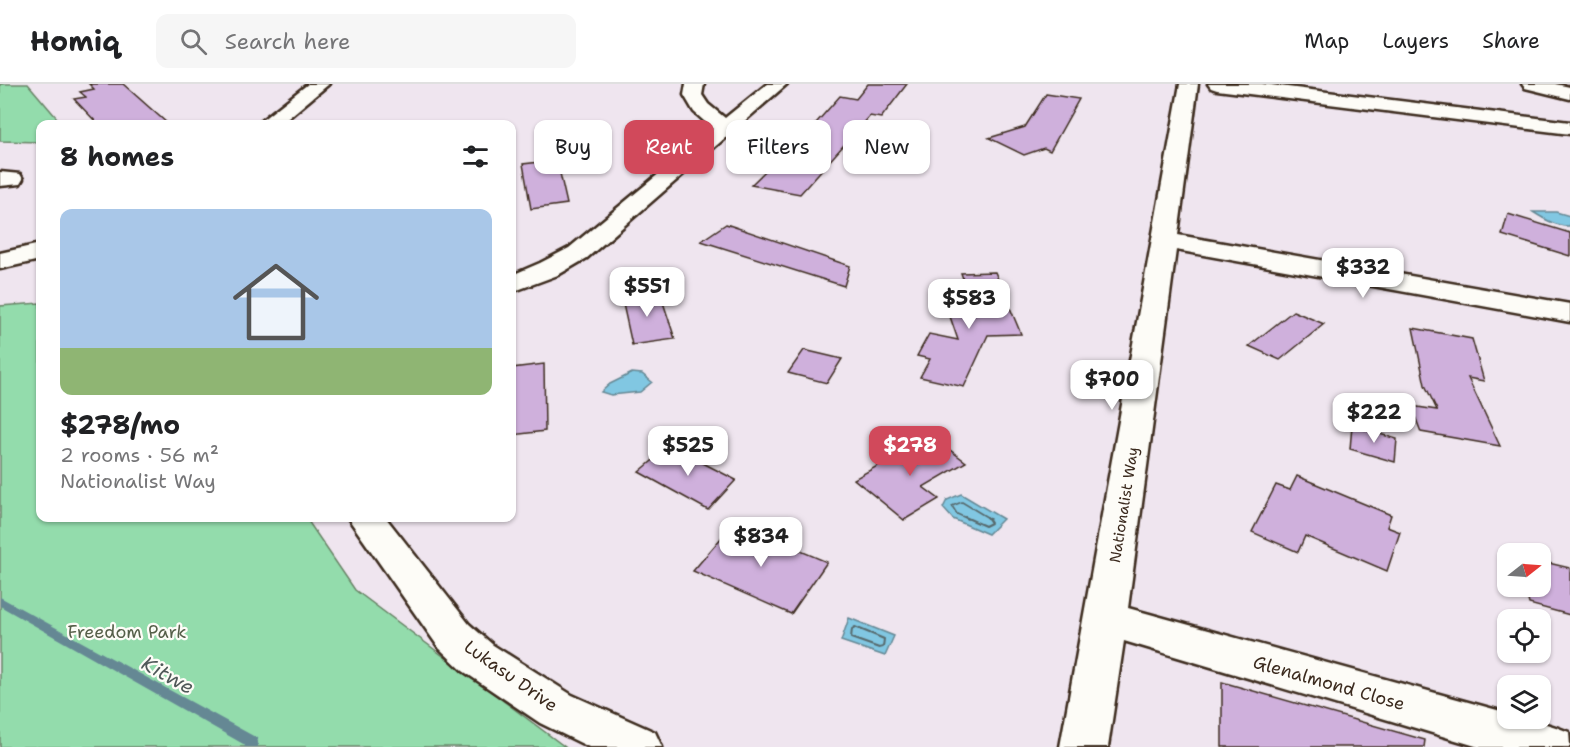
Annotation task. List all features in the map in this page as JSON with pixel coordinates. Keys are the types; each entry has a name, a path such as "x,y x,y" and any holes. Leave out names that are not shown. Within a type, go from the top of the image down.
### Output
{"street":[{"path":"274,120 320,84"},
{"path":"695,84 693,95 701,108 724,128"},
{"path":"516,282 549,269 578,253 778,84"},
{"name":"Nationalist Way","path":"1084,747 1189,84"},
{"path":"1217,84 1570,128"},
{"path":"1531,84 1570,93"},
{"path":"1164,240 1570,313"},
{"path":"0,261 36,253"},
{"name":"Lukasu Drive","path":"369,522 454,636 478,658 556,709 638,747"},
{"name":"Glenalmond Close","path":"1106,619 1552,747"}],"green space":[{"path":"0,84 28,84 59,120 36,120 36,142 0,141"},
{"name":"Freedom Park","path":"36,303 36,522 309,522 355,590 565,747 0,747 0,306"}],"water":[{"path":"1533,212 1556,212 1570,216 1570,226 1555,224"},
{"path":"632,373 642,374 652,382 640,392 611,395 601,392 610,384"},
{"path":"961,494 1003,519 988,534 953,519 943,508 947,500"},
{"path":"849,618 894,636 885,656 841,641"}],"building":[{"path":"89,84 123,84 164,120 94,120 74,99 86,97 80,92 94,89"},
{"path":"868,84 907,84 881,118 870,116 866,120 843,120 843,146 831,159 831,120 819,120 840,96 856,99"},
{"path":"1046,94 1079,99 1050,151 1044,148 1024,155 989,138 1025,127"},
{"path":"534,163 534,174 560,174 567,204 531,209 523,164"},
{"path":"762,174 818,174 800,194 751,185"},
{"path":"1508,214 1570,233 1570,256 1502,235"},
{"path":"726,224 850,266 844,286 701,241"},
{"path":"995,272 1021,334 988,335 964,387 920,377 930,359 917,356 929,334 958,340 941,290 975,313 961,273"},
{"path":"659,290 675,339 632,345 621,295"},
{"path":"1293,311 1324,324 1280,360 1249,346"},
{"path":"1413,328 1472,339 1484,381 1468,378 1500,446 1421,432 1411,406 1437,410 1425,385"},
{"path":"804,350 842,359 827,383 788,373"},
{"path":"544,364 545,431 516,435 516,368"},
{"path":"1352,426 1397,439 1395,462 1350,449"},
{"path":"931,436 966,462 923,487 939,499 904,520 854,479"},
{"path":"670,446 736,480 708,510 639,472"},
{"path":"1297,476 1391,515 1387,527 1400,532 1387,571 1305,536 1298,552 1252,532 1276,485 1290,490"},
{"path":"734,523 827,562 791,614 693,571"},
{"path":"1551,564 1570,568 1570,615 1529,604 1527,597 1551,597"},
{"path":"1222,682 1425,740 1424,747 1222,747"}],"waterway":[{"name":"Kitwe","path":"0,601 252,742 251,747"}]}
